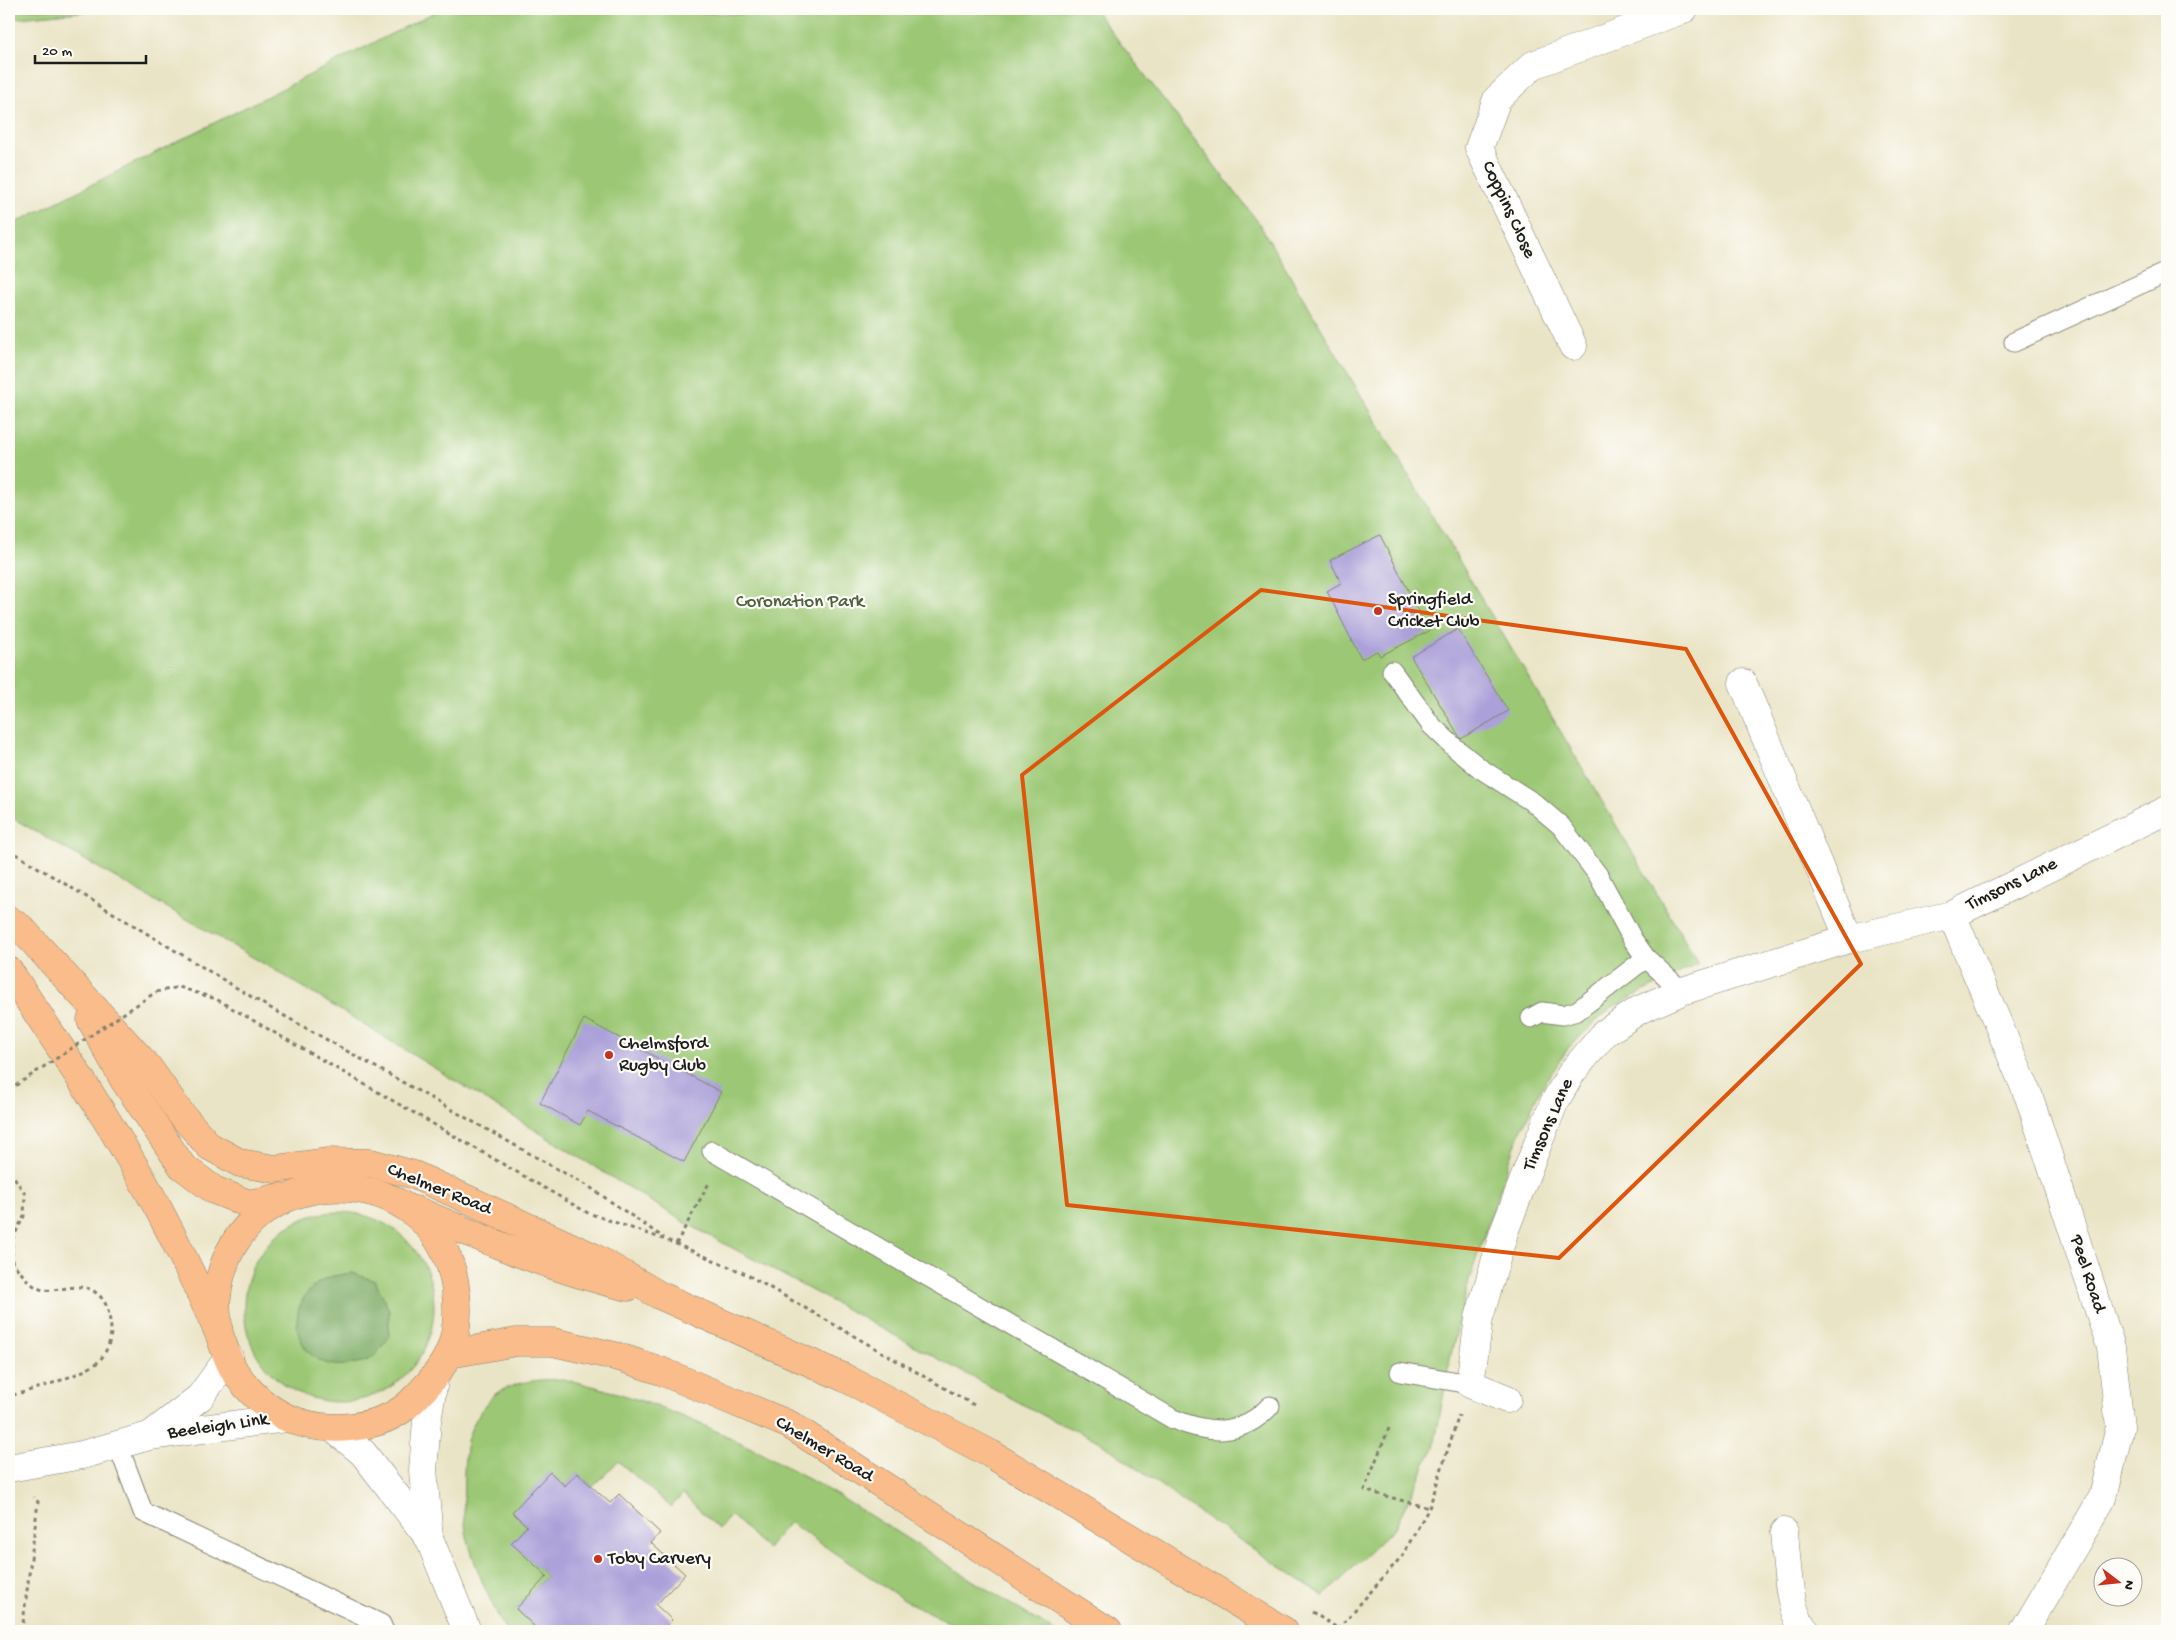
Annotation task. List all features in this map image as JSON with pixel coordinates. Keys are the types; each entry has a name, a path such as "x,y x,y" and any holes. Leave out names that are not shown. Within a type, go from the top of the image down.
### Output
{"main road":[{"name":"Chelmer Road","path":"9,920 21,928 148,1067 180,1114 209,1146 240,1163 275,1169 327,1162 370,1163 414,1175 593,1257 659,1295 844,1378 991,1454 1284,1631"},
{"name":"Chelmer Road","path":"9,971 87,1087 154,1203 224,1345 233,1370 256,1398 286,1418 310,1426 334,1429 372,1424 406,1407 434,1380 450,1354 458,1311 454,1277 441,1245 436,1238 419,1218 390,1199"},
{"name":"Chelmer Road","path":"71,984 124,1080 182,1166 214,1190 249,1204 326,1187 360,1188 499,1246 583,1277 659,1295"},
{"name":"Chelmer Road","path":"224,1345 216,1299 224,1265 241,1234 265,1210 294,1194"},
{"name":"Chelmer Road","path":"450,1354 516,1342 553,1342 619,1357 661,1371 790,1425 1108,1631"}],"street":[{"name":"Coppins Close","path":"1573,346 1479,148 1497,100 1533,65 1684,9"},
{"path":"1743,683 1849,939"},
{"name":"Timsons Lane","path":"1470,1384 1479,1318 1501,1242 1554,1104 1572,1072 1605,1033 1639,1010 1682,991 1849,939 1952,915 2167,810"},
{"name":"Peel Road","path":"1952,915 2032,1106 2111,1347 2120,1427 2103,1497 2024,1631"},
{"name":"Beeleigh Link","path":"150,1436 200,1398 224,1345"},
{"path":"429,1538 423,1470 427,1421 434,1380"},
{"path":"1470,1384 1506,1399"},
{"name":"Beeleigh Link","path":"9,1468 82,1455 150,1436 286,1418"},
{"path":"334,1429 363,1453 429,1538 467,1631"},
{"path":"1784,1532 1792,1598 1800,1625 1806,1631"}],"lane":[{"path":"2014,342 2167,272"},
{"path":"1392,671 1431,724 1455,748 1481,769 1534,803 1561,826 1598,875 1633,940 1646,958 1682,991"},
{"path":"1531,1018 1542,1012 1563,1015 1577,1011 1646,958"},
{"path":"718,1154 1172,1419 1197,1429 1217,1430 1240,1426 1259,1417 1270,1406"},
{"path":"1400,1372 1470,1384"},
{"path":"118,1444 143,1512 381,1624 384,1631"}],"path":[{"path":"9,850 265,1005 591,1188 669,1241"},
{"path":"9,1090 156,992 180,988 216,999 588,1212"},
{"path":"676,1244 718,1154"},
{"path":"9,1172 25,1194 24,1216 12,1240 12,1262 28,1281 42,1290 71,1287 93,1290 108,1305 112,1329 109,1342 99,1361 78,1374 9,1396"},
{"path":"1342,1631 1338,1629 1402,1556 1429,1508 1470,1384"},
{"path":"1389,1428 1364,1490 1429,1508"},
{"path":"22,1631 38,1502 29,1490"}],"highlighted area":[{"path":"1261,590 1686,649 1861,964 1559,1258 1067,1205 1022,775"}],"green space":[{"path":"9,9 110,9 9,19"},
{"name":"Coronation Park","path":"441,9 629,9 756,15 771,9 1094,9 1258,222 1698,963 1611,1008 1569,1047 1539,1092 1518,1137 1469,1280 1450,1359 1434,1447 1395,1527 1324,1596 1189,1506 1099,1441 1052,1420 686,1223 280,973 9,816 9,226"},
{"path":"339,1212 357,1214 375,1220 392,1228 406,1240 418,1254 426,1271 432,1289 434,1307 432,1325 426,1343 418,1360 406,1374 392,1386 375,1394 357,1400 339,1402 321,1400 303,1394 286,1386 272,1374 260,1360 252,1343 246,1325 244,1307 246,1289 252,1271 260,1254 272,1240 286,1228 303,1220 321,1214"},
{"path":"353,1273 375,1281 389,1310 389,1337 379,1351 370,1359 357,1363 336,1365 319,1360 307,1350 299,1336 297,1320 301,1304 311,1289 327,1278"},
{"path":"563,1379 631,1397 696,1422 758,1452 819,1485 1055,1631 967,1631 904,1600 789,1522 767,1549 731,1515 719,1529 683,1494 671,1507 618,1461 593,1487 577,1473 565,1486 550,1472 513,1512 527,1526 512,1543 547,1576 516,1609 539,1631 506,1631 474,1561 465,1527 464,1488 467,1441 471,1428 479,1414 488,1401 497,1393 521,1383"}],"building":[{"name":"Springfield Cricket Club","path":"1380,535 1429,631 1380,656 1377,651 1361,659 1327,591 1341,583 1330,560"},
{"path":"1458,629 1508,711 1461,739 1411,657"},
{"name":"Chelmsford Rugby Club","path":"584,1019 721,1092 684,1162 588,1111 580,1125 540,1103"},
{"name":"Toby Carvery","path":"550,1472 565,1486 577,1473 610,1503 619,1494 660,1533 651,1543 685,1574 656,1605 672,1620 662,1631 539,1631 516,1609 547,1576 511,1543 527,1526 512,1512"}],"place":[{"name":"Springfield Cricket Club","path":"1378,611"},
{"name":"Chelmsford Rugby Club","path":"609,1055"},
{"name":"Toby Carvery","path":"598,1559"}]}
